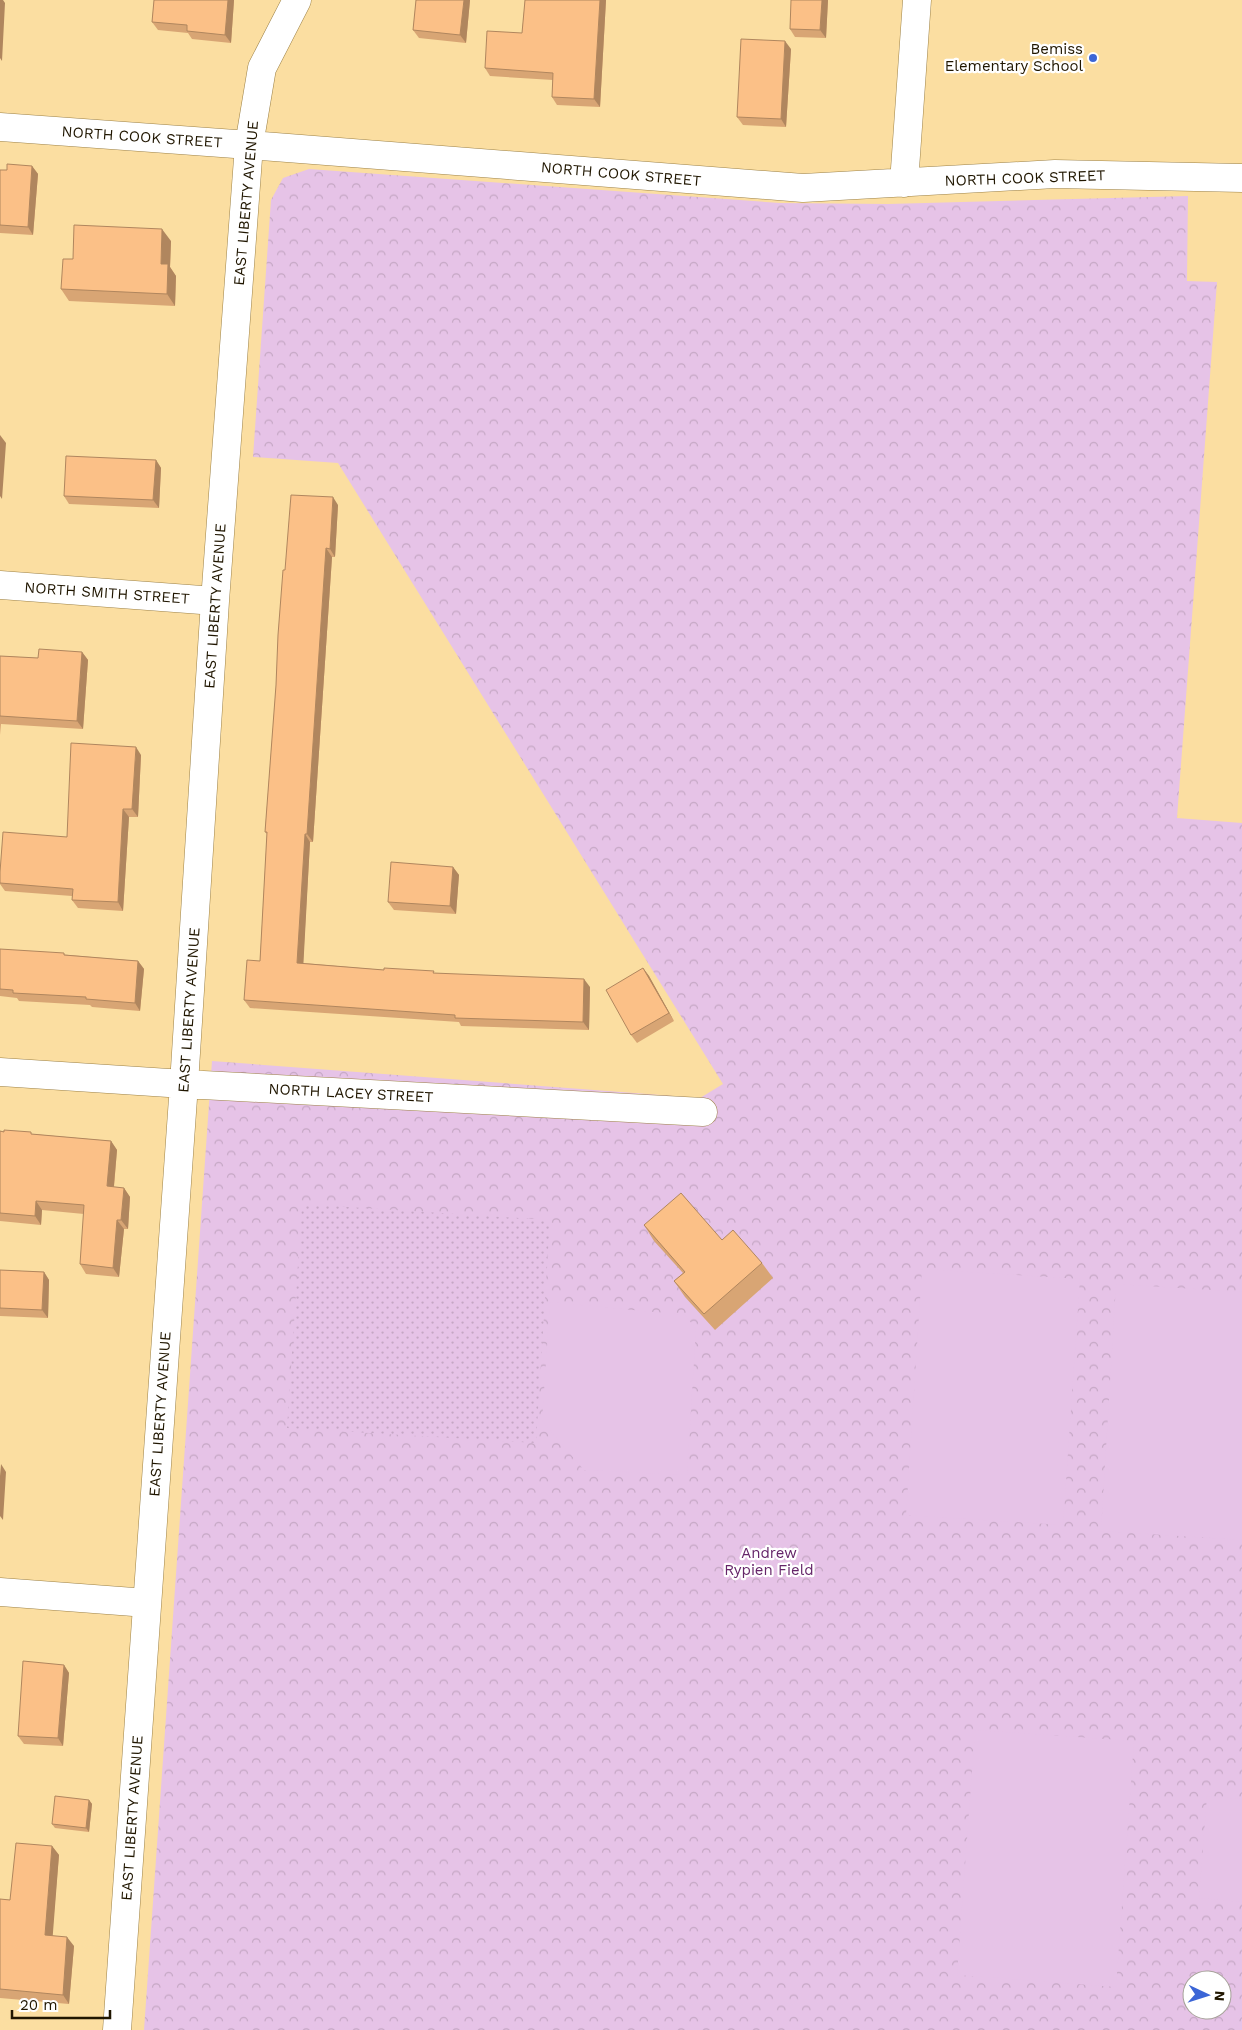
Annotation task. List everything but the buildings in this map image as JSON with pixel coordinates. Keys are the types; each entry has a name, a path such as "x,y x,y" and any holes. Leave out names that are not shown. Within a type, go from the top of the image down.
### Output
{"street":[{"name":"EAST LIBERTY AVENUE","path":"117,2030 184,1084 215,601 249,144 262,68 297,0"},
{"path":"904,183 917,0"},
{"name":"NORTH COOK STREET","path":"0,127 249,144 803,188 1055,174 1242,178"},
{"name":"NORTH SMITH STREET","path":"0,585 215,601"},
{"name":"NORTH LACEY STREET","path":"0,1072 184,1084 703,1112"},
{"path":"0,1592 147,1603"}],"green space":[{"name":"Andrew Rypien Field","path":"309,169 780,203 888,204 1188,196 1187,281 1217,282 1177,818 1242,823 1242,2030 144,2030 212,1061 700,1098 723,1084 338,463 253,457 271,200 283,178"},
{"path":"302,1204 550,1220 536,1443 287,1428"},
{"path":"922,1269 1080,1279 1063,1525 906,1515"},
{"path":"1116,1284 1242,1292 1242,1540 1101,1531"},
{"path":"550,1302 685,1315 696,1329 687,1475 584,1470 542,1421"},
{"path":"975,1730 1134,1741 1116,1987 957,1975"},
{"path":"1207,1796 1242,1799 1242,1902 1199,1898"}],"place":[{"name":"Bemiss Elementary School","path":"1093,58"}]}
